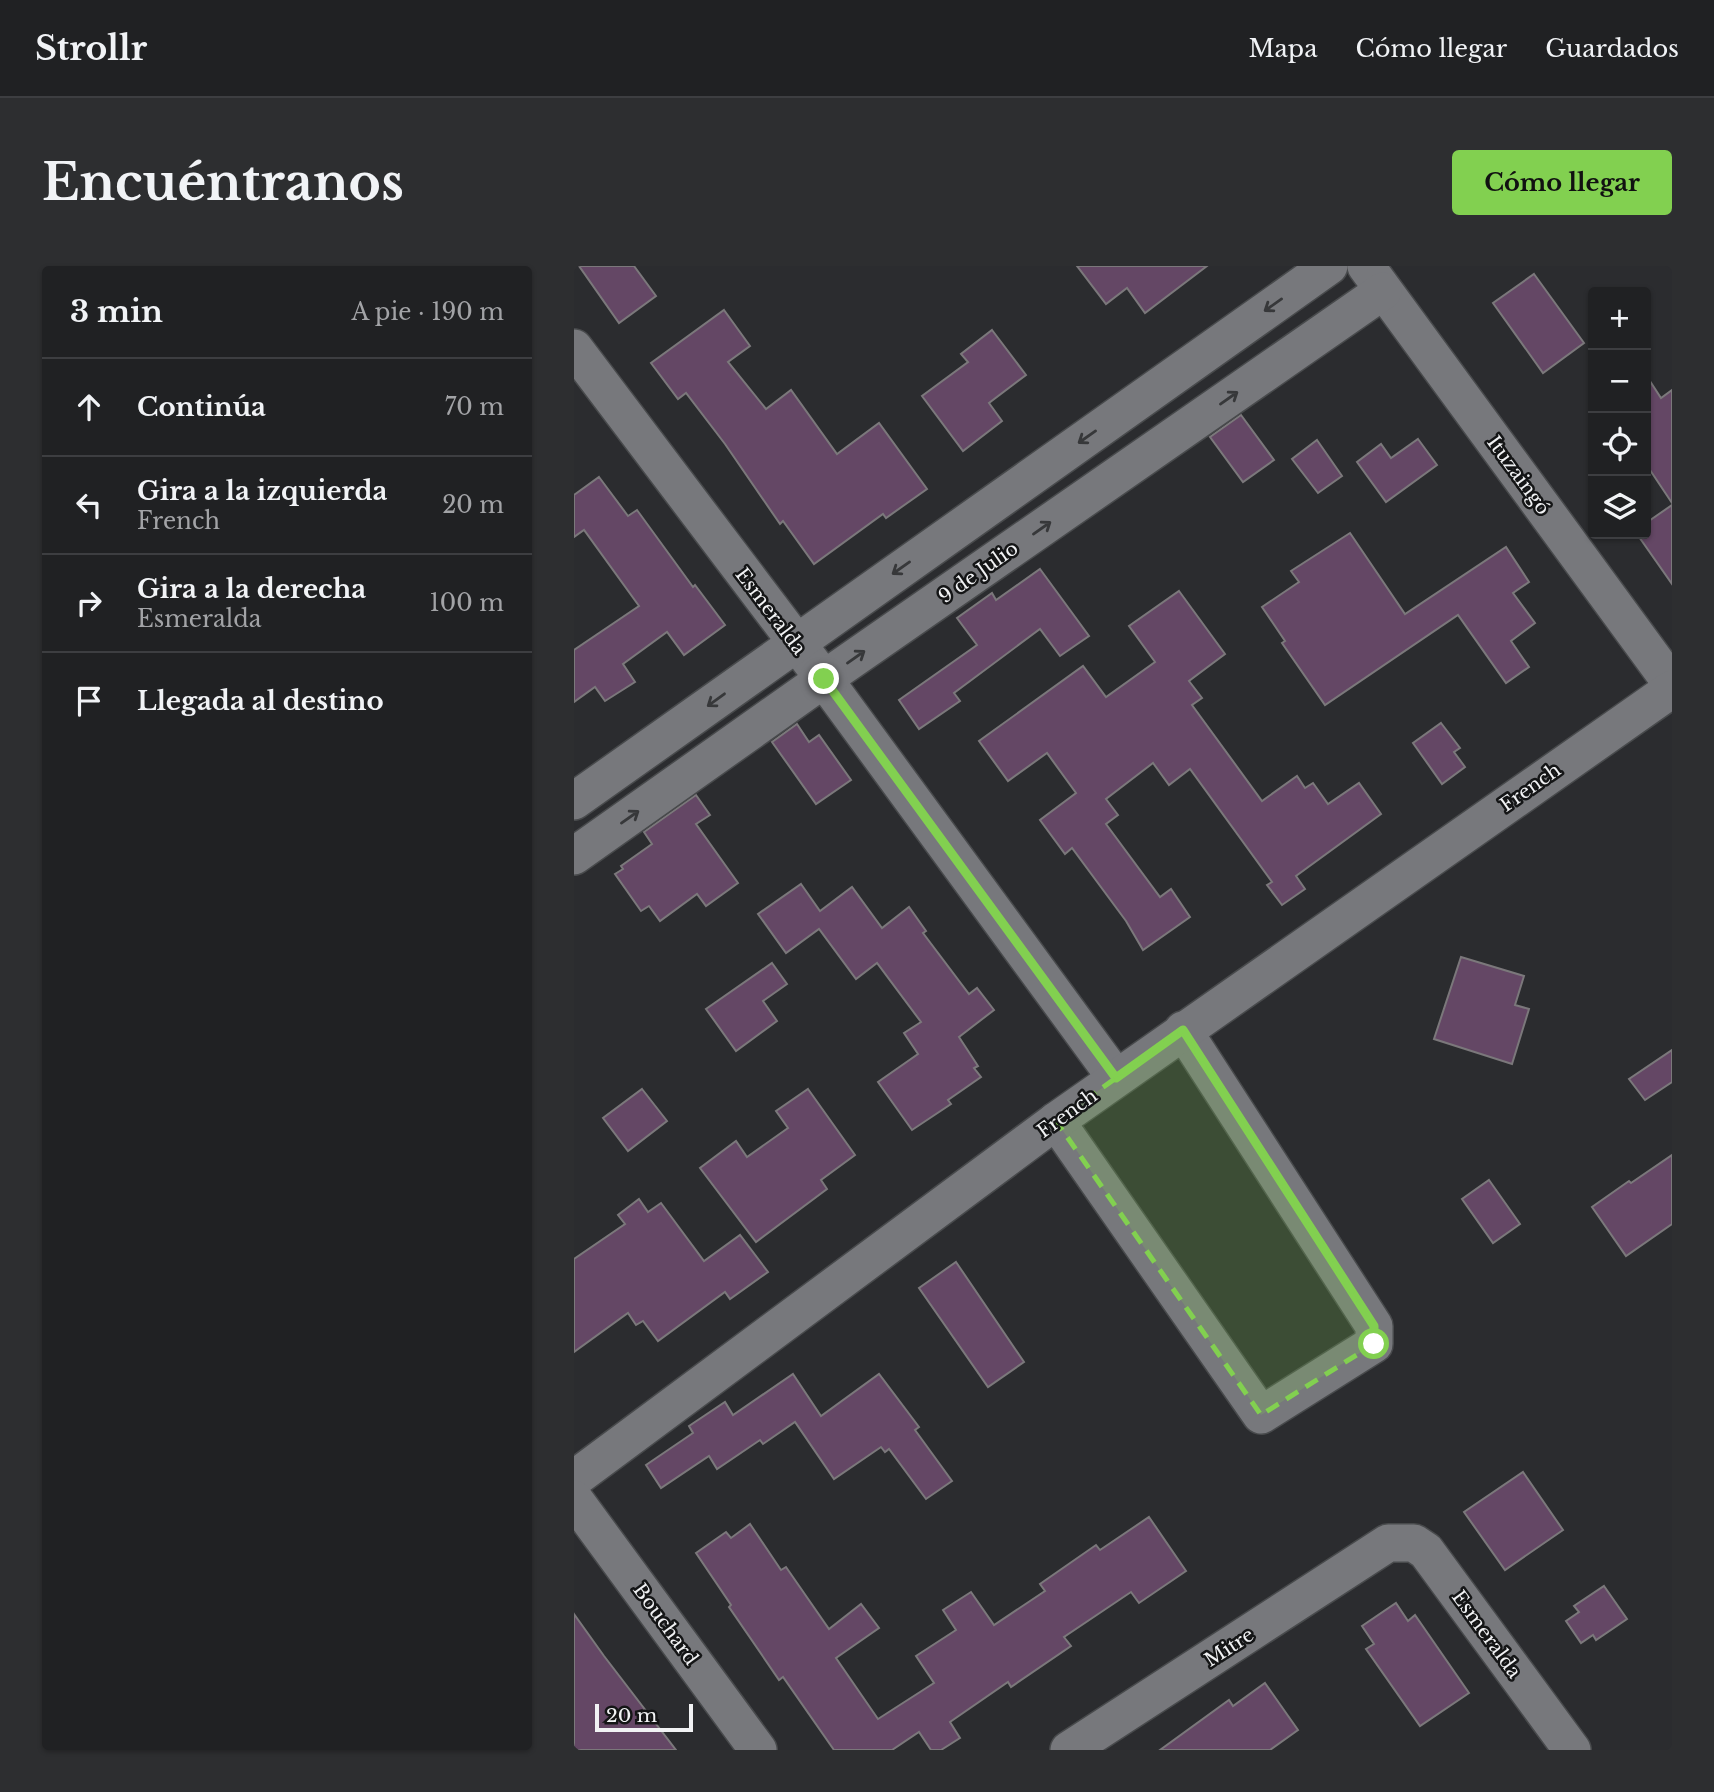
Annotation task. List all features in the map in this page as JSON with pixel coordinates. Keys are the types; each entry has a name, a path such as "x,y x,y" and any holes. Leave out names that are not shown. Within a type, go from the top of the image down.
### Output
{"street":[{"path":"574,801 1329,266"},
{"name":"9 de Julio","path":"574,856 824,679 1375,278"},
{"name":"Ituzaingó","path":"1375,278 1672,686"},
{"name":"Esmeralda","path":"574,348 824,679 1116,1078"},
{"name":"French","path":"574,1479 1056,1121 1672,686"},
{"path":"1056,1121 1261,1415 1374,1344 1374,1326 1183,1030"},
{"name":"Bouchard","path":"574,1499 758,1750"},
{"name":"Esmeralda","path":"1388,1543 1413,1543 1426,1551 1572,1750"},
{"name":"Mitre","path":"1069,1750 1388,1543"}],"highlighted area":[{"path":"1183,1030 1374,1326 1374,1344 1261,1415 1056,1121"}],"building":[{"path":"579,266 634,266 656,296 619,323"},
{"path":"1077,266 1207,266 1145,313 1127,288 1106,304"},
{"path":"1534,274 1584,343 1543,373 1493,303"},
{"path":"724,310 750,346 728,362 766,409 791,390 837,454 879,423 927,489 886,518 883,514 814,564 783,521 780,524 686,393 678,399 651,363"},
{"path":"992,330 1026,375 989,403 1002,421 963,451 922,396 968,362 961,354"},
{"path":"1651,383 1661,398 1672,390 1672,503 1651,472"},
{"path":"1241,415 1274,460 1243,482 1210,437"},
{"path":"1418,439 1437,465 1386,502 1357,462 1381,444 1391,458"},
{"path":"1317,440 1342,476 1318,493 1292,459"},
{"path":"599,477 628,516 637,510 693,587 695,585 725,625 684,655 667,632 623,664 635,682 605,701 595,687 574,702 574,650 639,606 584,530 574,537 574,495"},
{"path":"1672,505 1672,584 1640,539 1651,539 1651,520"},
{"path":"1350,533 1405,614 1506,547 1529,582 1513,593 1535,623 1511,641 1529,667 1506,683 1458,615 1325,705 1282,643 1285,641 1262,607 1299,582 1291,571"},
{"path":"1040,569 1089,636 1060,656 1040,629 954,693 960,701 919,729 899,700 977,645 957,618 992,593 996,600"},
{"path":"1179,591 1225,654 1189,681 1202,698 1192,705 1262,801 1297,776 1305,788 1313,783 1328,804 1359,783 1381,814 1296,876 1305,889 1282,905 1267,885 1272,882 1190,769 1169,785 1153,763 1106,799 1118,815 1106,824 1160,897 1171,889 1190,917 1143,950 1126,921 1072,848 1065,854 1040,820 1076,793 1047,753 1008,781 979,741 1083,666 1106,697 1155,662 1129,626"},
{"path":"1441,723 1460,748 1454,752 1465,767 1442,784 1413,743"},
{"path":"797,724 809,742 819,735 851,780 816,804 772,742"},
{"path":"696,795 710,815 696,824 738,883 706,906 697,894 660,921 649,906 641,911 615,874 623,869 621,866 652,844 644,832"},
{"path":"801,884 820,911 852,887 882,928 909,907 926,931 923,933 969,994 977,988 994,1010 959,1037 978,1066 974,1068 981,1077 948,1100 951,1104 912,1130 878,1082 918,1054 904,1033 921,1022 877,963 856,979 819,929 786,953 758,914"},
{"path":"1461,957 1524,976 1515,1005 1529,1009 1512,1064 1434,1039"},
{"path":"772,963 787,984 763,1001 777,1021 736,1051 706,1009"},
{"path":"1672,1050 1672,1082 1645,1100 1629,1079"},
{"path":"642,1089 667,1121 628,1151 603,1118"},
{"path":"808,1089 855,1155 821,1180 827,1189 756,1242 700,1168 736,1141 747,1157 788,1128 776,1111"},
{"path":"1672,1155 1672,1224 1626,1256 1592,1207"},
{"path":"1489,1180 1520,1224 1493,1243 1462,1199"},
{"path":"639,1199 648,1212 661,1203 704,1261 740,1235 768,1272 730,1299 725,1292 658,1341 643,1321 636,1325 628,1313 574,1352 574,1259 625,1224 618,1215"},
{"path":"956,1262 1024,1362 988,1387 919,1288"},
{"path":"793,1374 821,1416 879,1374 919,1427 915,1430 952,1481 926,1499 889,1449 885,1452 881,1447 834,1479 795,1422 763,1444 760,1440 717,1469 709,1456 661,1488 646,1465 693,1433 689,1426 725,1402 733,1415"},
{"path":"1523,1472 1563,1530 1505,1570 1464,1512"},
{"path":"1149,1517 1186,1571 1139,1603 1131,1592 1064,1637 1071,1646 1011,1687 1008,1682 950,1722 960,1738 941,1750 931,1750 919,1732 892,1750 834,1750 783,1677 779,1680 696,1553 726,1532 731,1538 750,1524 781,1570 786,1567 829,1629 861,1604 879,1628 836,1658 878,1719 934,1683 916,1656 956,1630 943,1610 971,1592 994,1625 1045,1591 1040,1584 1096,1545 1100,1550"},
{"path":"1604,1586 1627,1619 1596,1640 1593,1635 1581,1643 1566,1621 1579,1612 1574,1606"},
{"path":"1396,1603 1408,1621 1415,1615 1469,1693 1420,1726 1366,1649 1374,1644 1362,1626"},
{"path":"574,1614 604,1656 676,1750 574,1750"},
{"path":"1265,1683 1298,1730 1270,1750 1160,1750 1229,1700 1233,1706"}],"route":[{"path":"824,679 1116,1078 1183,1030 1374,1326 1374,1344"}]}
